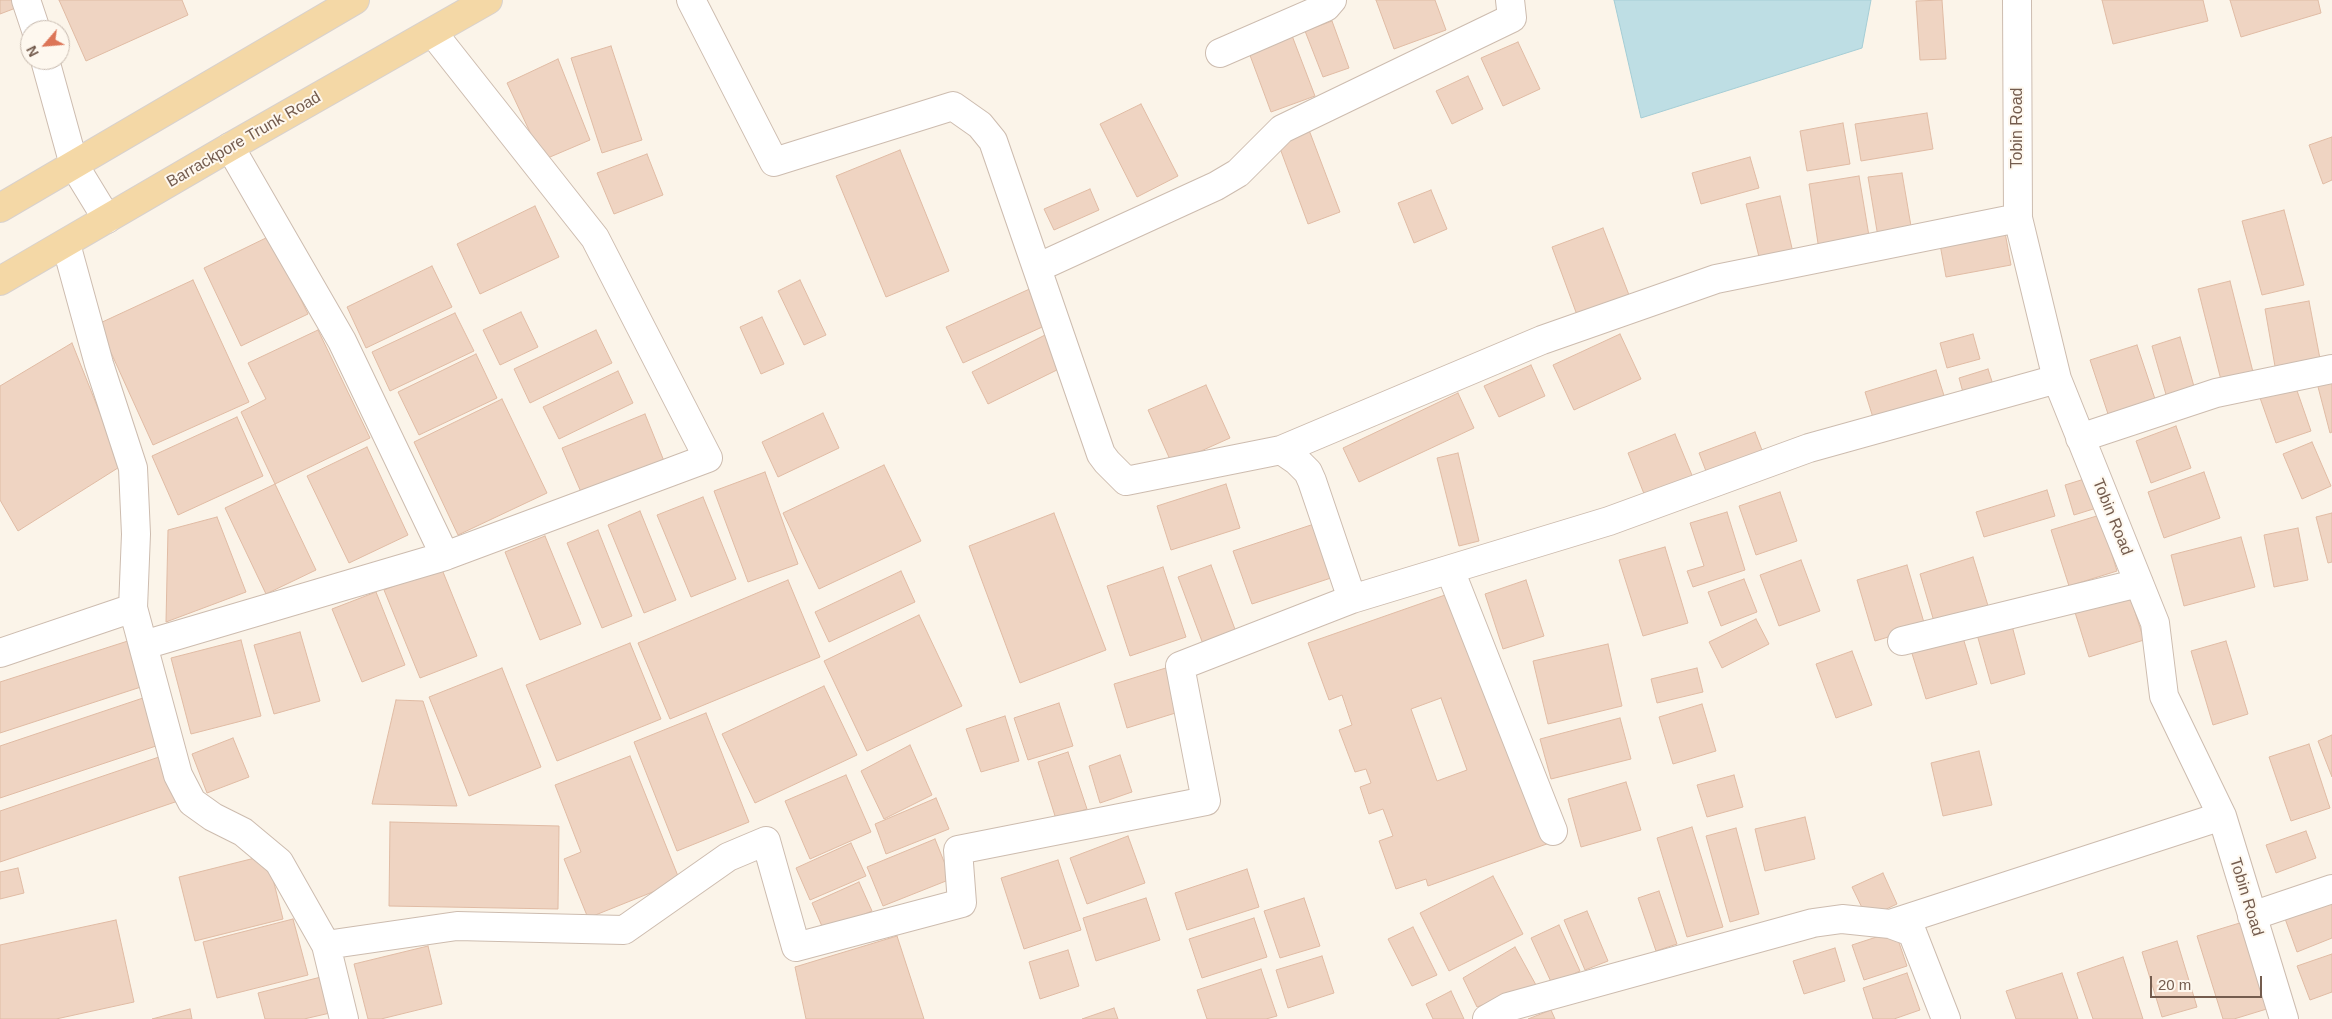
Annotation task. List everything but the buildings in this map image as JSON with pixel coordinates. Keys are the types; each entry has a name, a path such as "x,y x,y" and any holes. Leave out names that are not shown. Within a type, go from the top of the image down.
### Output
{"main road":[{"path":"0,208 355,0"},
{"name":"Barrackpore Trunk Road","path":"0,281 488,0"}],"street":[{"path":"26,0 33,20"},
{"path":"691,0 774,162 953,106 970,116 993,141 1101,454 1126,481 1281,450 1542,340 1716,279 2018,218"},
{"path":"1220,54 1326,7 1332,0"},
{"path":"1037,268 1216,186 1238,173 1282,129 1512,18 1510,0"},
{"name":"Tobin Road","path":"2017,0 2018,218 2056,379 2155,623 2164,696 2222,816 2284,1019"},
{"path":"144,645 445,556 708,458 595,238 433,33"},
{"path":"48,70 74,165 107,220"},
{"path":"230,147 342,340 445,556"},
{"path":"66,244 100,364 133,468 136,534 133,608 178,775 192,802 213,817 243,832 279,862 326,944 344,1019"},
{"path":"2080,438 2216,393 2332,370"},
{"path":"326,944 457,926 624,930 728,858 766,841 796,947 962,903 958,850 1206,801 1180,666 1352,600 1609,521 1809,448 2056,379"},
{"path":"1281,450 1297,461 1308,472 1312,480 1352,600"},
{"path":"1450,570 1553,831"},
{"path":"1902,641 2139,583"},
{"path":"0,653 133,608"},
{"path":"1890,924 2222,816"},
{"path":"2252,916 2332,889"},
{"path":"1488,1019 1508,1007 1813,923 1842,919 1890,924 1912,932 1946,1019"}],"water":[{"path":"1614,0 1871,0 1862,48 1641,118"}]}
